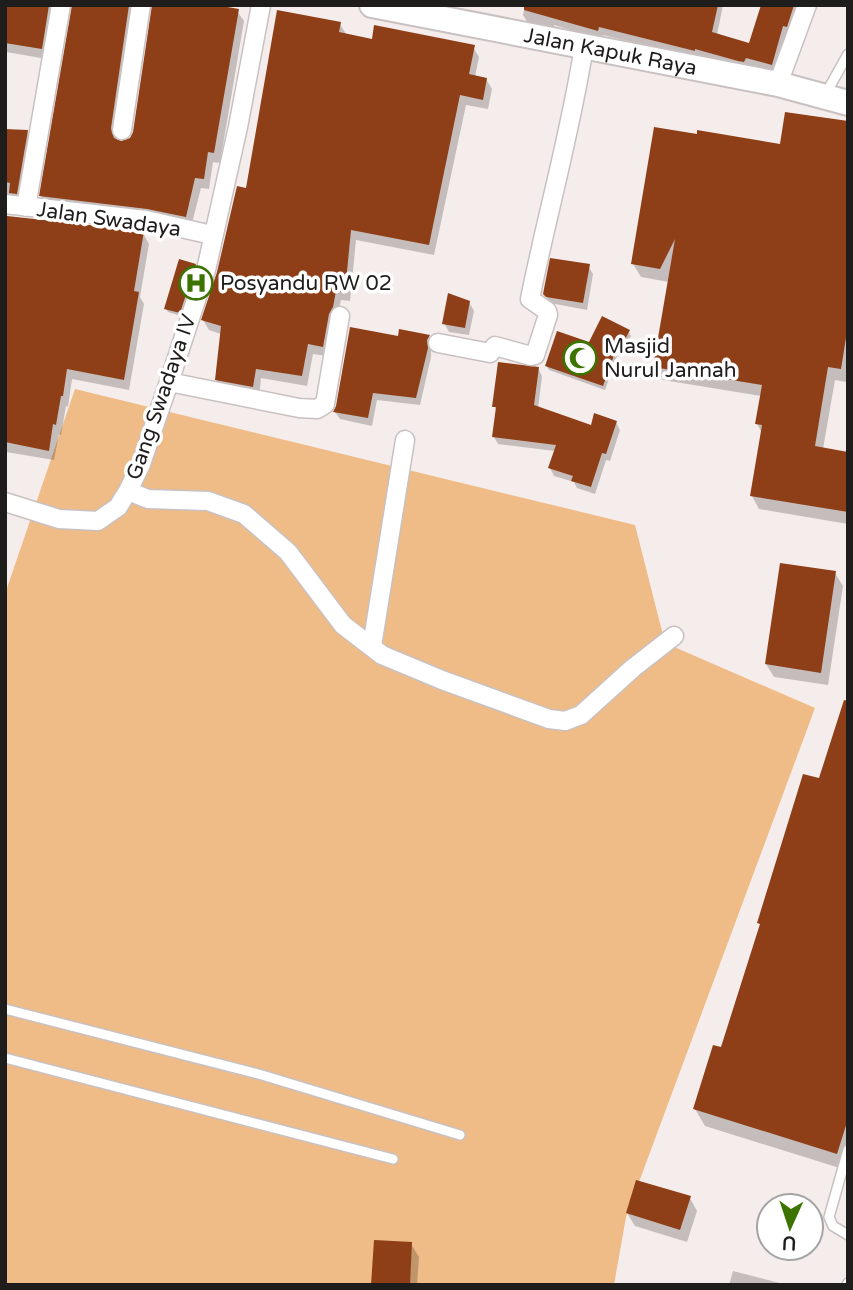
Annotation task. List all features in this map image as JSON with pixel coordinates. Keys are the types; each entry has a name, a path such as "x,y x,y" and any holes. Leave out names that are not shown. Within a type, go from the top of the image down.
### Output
{"main road":[{"name":"Jalan Kapuk Raya","path":"372,5 778,84 836,100"}],"street":[{"path":"26,208 61,5"},
{"path":"122,130 141,5"},
{"name":"Gang Swadaya IV","path":"5,502 59,519 98,520 118,508 128,491 141,464 206,270 238,127 261,5"},
{"path":"778,84 807,5"},
{"path":"438,344 490,353 495,346 535,355 548,315 547,311 530,299 577,94 584,46"},
{"name":"Jalan Swadaya","path":"5,204 146,220 212,236"},
{"path":"169,382 299,408 317,409 325,404 340,316"},
{"path":"372,646 405,440"},
{"path":"128,491 148,499 208,501 244,514 288,552 343,625 382,655 548,719 565,721 581,715 633,668 674,636"}],"lane":[{"path":"836,100 848,54"},
{"path":"5,1009 262,1075 460,1135"},
{"path":"5,1058 393,1159"},
{"path":"848,1150 829,1217 832,1226 848,1235"}],"shaded area":[{"path":"75,389 635,525 665,643 815,708 626,1217 614,1285 5,1285 5,594"}],"building":[{"path":"5,5 49,5 42,49 5,43"},
{"path":"72,5 129,5 111,128 114,138 121,141 130,138 133,132 152,5 216,5 239,9 214,153 208,152 204,179 195,178 186,217 147,209 39,196"},
{"path":"524,5 718,5 712,32 749,43 761,5 794,5 787,27 783,26 772,65 746,58 744,62 738,61 599,27 598,31 524,10"},
{"path":"277,10 341,22 339,32 372,39 374,25 475,45 469,74 487,78 483,100 460,95 429,245 351,230 345,292 336,291 323,347 308,344 302,376 256,369 253,387 215,380 221,326 201,320 217,272 237,186 246,188"},
{"path":"785,112 848,121 848,325 841,369 828,367 815,446 848,452 848,512 750,496 762,425 755,424 762,385 653,367 675,239 660,269 631,264 654,127 697,134 697,130 780,144"},
{"path":"5,129 28,130 17,194 9,193 10,183 5,182"},
{"path":"7,216 144,231 134,291 139,292 124,380 67,369 49,451 5,442"},
{"path":"550,258 590,264 583,303 546,297 543,294"},
{"path":"179,259 196,264 180,313 164,309"},
{"path":"448,293 470,301 465,328 442,324"},
{"name":"Masjid Nurul Jannah","path":"602,316 630,330 620,349 617,347 603,386 545,366 557,331 589,342"},
{"path":"350,327 398,336 399,329 430,335 416,398 373,393 368,418 333,412"},
{"path":"498,362 539,367 534,405 591,425 594,413 617,421 606,454 602,453 591,487 571,481 573,476 548,468 556,445 492,437 496,407 492,407"},
{"path":"780,563 836,571 821,673 765,664"},
{"path":"844,700 848,701 848,1119 837,1154 693,1109 713,1045 721,1047 803,774 819,778"},
{"path":"636,1180 691,1196 680,1230 626,1213"},
{"path":"374,1240 412,1242 410,1285 371,1285"}],"place":[{"name":"Posyandu RW 02","path":"196,283"},
{"name":"Masjid Nurul Jannah","path":"580,358"}]}
